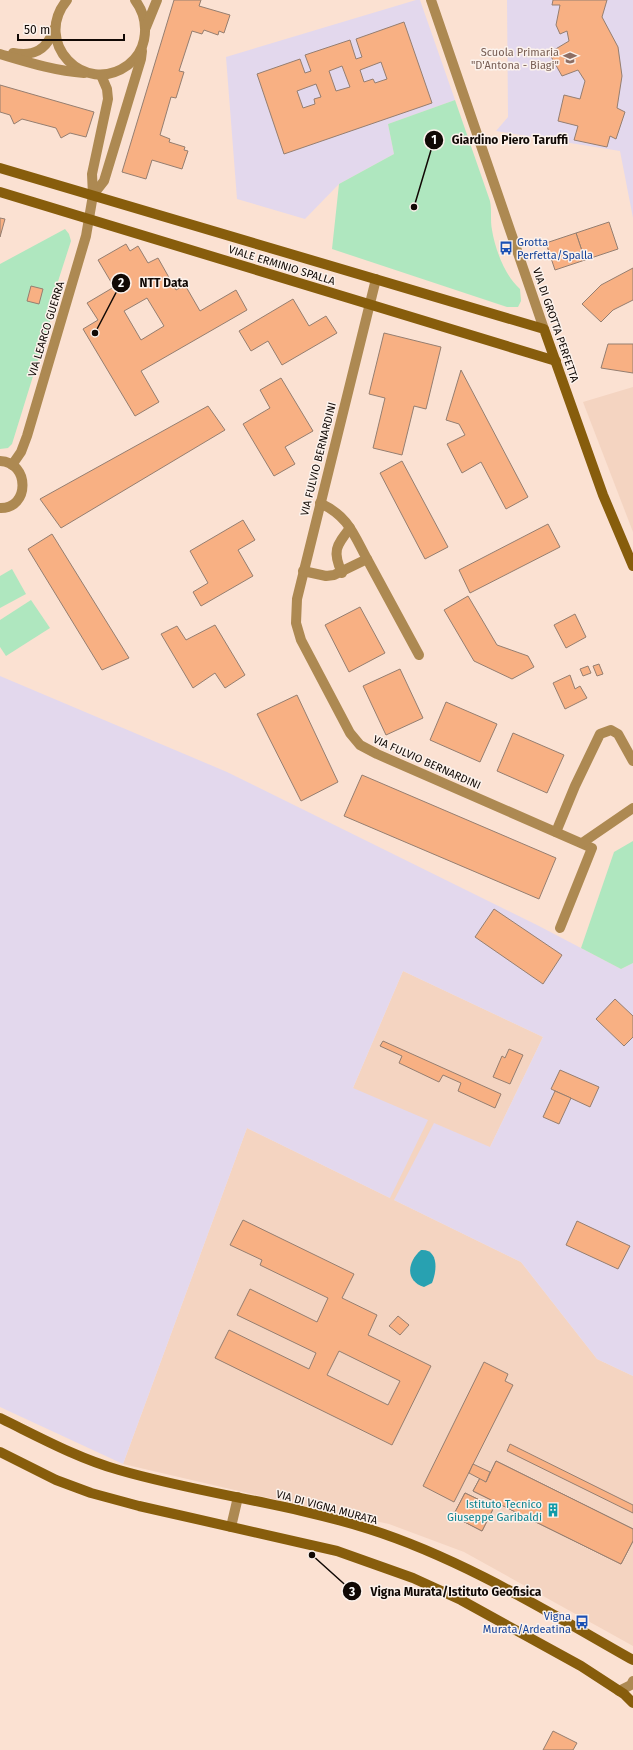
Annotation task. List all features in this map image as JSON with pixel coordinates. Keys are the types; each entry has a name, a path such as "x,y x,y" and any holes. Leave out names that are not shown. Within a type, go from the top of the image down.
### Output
{"main road":[{"name":"VIALE ERMINIO SPALLA","path":"0,168 544,329"},
{"name":"VIALE ERMINIO SPALLA","path":"0,192 556,361"},
{"name":"VIA DI GROTTA PERFETTA","path":"544,329 603,495 633,566"},
{"name":"VIA DI VIGNA MURATA","path":"0,1418 64,1449 108,1467 345,1522 429,1551 483,1577 632,1661"},
{"path":"0,1452 56,1480 91,1493 139,1506 337,1551 413,1578 461,1600 582,1666 631,1701"}],"street":[{"path":"0,52 20,54 38,51 50,39 59,11 67,0"},
{"path":"135,0 143,12 146,27"},
{"path":"146,27 157,0"},
{"name":"VIA DI GROTTA PERFETTA","path":"431,0 544,329"},
{"path":"55,25 57,44 63,54 76,68 88,73"},
{"name":"VIA LEARCO GUERRA","path":"93,195 104,181 141,59 146,27"},
{"path":"0,52 52,68 100,74 113,73 125,67 142,50"},
{"name":"VIA LEARCO GUERRA","path":"12,465 21,452 86,236 93,195 92,174 108,99 107,89 100,74"},
{"name":"VIA FULVIO BERNARDINI","path":"376,279 303,571 295,611 296,622 301,640 350,733 360,745 377,754 582,843"},
{"path":"0,461 12,465 21,473 24,488 17,502 11,506 0,508"},
{"path":"320,503 340,514 350,528 419,655"},
{"path":"342,573 336,559 336,553 339,544 350,528"},
{"path":"303,571 326,576 342,573 367,559"},
{"path":"556,832 575,786 600,734 611,730 618,734 633,761"},
{"path":"560,928 592,848 582,843 633,808"},
{"path":"231,1527 238,1497"},
{"path":"619,1691 631,1685 633,1681"}],"shaded area":[{"path":"420,0 455,100 388,124 394,154 339,184 305,219 237,199 226,57"},
{"name":"Scuola Primaria \"D'Antona - Biagi\"","path":"507,0 633,0 633,218 620,151 496,131 508,117"},
{"path":"633,387 633,532 583,402"},
{"path":"0,676 227,772 537,925 621,969 633,963 633,1376 597,1359 521,1262 394,1200 434,1123 490,1147 543,1037 403,971 353,1088 428,1120 390,1198 247,1128 123,1464 0,1407"},
{"path":"403,971 543,1037 490,1147 394,1200 521,1262 597,1359 633,1376 633,1646 464,1552 389,1524 123,1464 247,1128 390,1198 353,1088"}],"green space":[{"path":"455,100 490,201 492,230 498,254 505,270 520,289 521,301 518,307 507,307 332,249 339,184 394,154 388,124"},
{"path":"65,229 69,234 71,241 52,300 56,302 12,444 8,448 0,449 0,264"},
{"path":"12,569 26,594 0,608 0,576"},
{"path":"31,600 50,628 6,656 0,647 0,620"},
{"path":"633,841 633,963 621,969 581,948 614,852"}],"water":[{"path":"421,1250 431,1253 435,1262 435,1273 432,1283 424,1287 414,1280 410,1271 413,1260"}],"building":[{"path":"174,0 201,0 199,6 230,15 224,33 219,31 218,35 204,30 202,34 192,31 179,71 184,72 176,98 171,97 160,135 170,139 169,142 185,147 184,150 188,151 182,169 152,160 146,179 122,172"},
{"path":"553,0 607,0 602,17 618,47 622,76 617,108 625,112 616,139 610,136 607,147 574,140 578,126 558,121 564,95 580,99 585,81 578,70 562,76 549,53 569,41 567,31 560,34 556,25 560,5 552,5"},
{"path":"404,22 432,103 284,154 257,74 300,59 305,73 311,71 305,55 350,40 356,59 362,57 356,39","holes":["381,62 387,79 375,83 373,79 364,82 360,70","342,66 350,87 336,91 329,71","316,84 321,97 314,99 315,104 303,108 297,91"]},
{"path":"0,85 94,112 86,137 70,133 61,138 56,128 22,119 14,124 10,115 0,112"},
{"path":"0,218 5,219 0,237"},
{"path":"609,222 618,249 585,260 576,233"},
{"path":"576,233 585,260 555,270 546,243"},
{"path":"126,244 130,251 138,246 148,263 158,258 176,290 185,285 200,311 236,290 247,310 141,371 159,402 135,416 83,329 98,320 87,303 114,287 98,260","holes":["147,298 164,326 141,340 124,311"]},
{"path":"633,268 633,300 613,310 601,322 582,304 601,285"},
{"path":"31,286 43,289 39,304 27,301"},
{"path":"293,299 309,326 326,316 337,333 282,365 268,341 251,351 239,331"},
{"path":"384,333 441,347 426,409 414,406 402,455 373,448 385,398 369,394"},
{"path":"608,344 633,344 633,373 601,368"},
{"path":"461,370 528,497 506,509 481,462 462,473 447,444 465,435 459,424 446,420"},
{"path":"281,378 313,431 285,447 295,464 274,476 243,424 270,408 260,390"},
{"path":"208,406 225,430 61,528 40,499"},
{"path":"402,461 448,547 425,559 380,473"},
{"path":"243,520 255,540 238,550 253,576 201,606 193,592 208,583 190,551"},
{"path":"548,524 560,547 470,593 459,570"},
{"path":"52,534 129,658 102,670 28,549"},
{"path":"468,596 497,645 528,656 534,667 512,679 474,661 444,610"},
{"path":"360,607 385,653 349,672 325,625"},
{"path":"575,614 586,637 566,648 554,625"},
{"path":"215,625 245,675 225,688 215,673 193,688 161,634 177,626 186,640"},
{"path":"599,664 603,674 597,676 593,666"},
{"path":"588,666 591,673 583,676 580,669"},
{"path":"400,669 423,718 386,735 363,686"},
{"path":"570,675 575,689 580,686 587,698 565,709 553,683"},
{"path":"297,695 338,782 301,801 257,714"},
{"path":"446,702 497,724 480,762 430,740"},
{"path":"513,733 564,755 547,793 497,771"},
{"path":"362,775 556,858 539,899 344,816"},
{"path":"494,909 562,955 543,984 475,937"},
{"path":"615,999 633,1016 633,1037 624,1046 596,1019"},
{"path":"383,1041 501,1094 495,1108 458,1091 461,1083 443,1075 439,1082 399,1063 402,1056 380,1046"},
{"path":"509,1049 523,1055 510,1084 493,1077 502,1056 505,1058"},
{"path":"560,1070 599,1087 590,1107 551,1089"},
{"path":"555,1091 571,1098 559,1124 543,1117"},
{"path":"243,1220 354,1274 342,1298 377,1315 368,1335 431,1366 392,1445 215,1358 229,1330 309,1369 316,1353 237,1315 250,1289 317,1322 328,1298 260,1265 262,1260 230,1245","holes":["339,1351 400,1381 388,1405 327,1375"]},
{"path":"577,1221 630,1246 618,1269 566,1245"},
{"path":"398,1316 409,1325 400,1335 389,1326"},
{"path":"484,1362 508,1374 505,1381 513,1385 454,1502 423,1486"},
{"path":"510,1444 633,1505 633,1513 507,1451"},
{"name":"Istituto Tecnico Giuseppe Garibaldi","path":"496,1461 633,1529 633,1541 621,1564 473,1491 480,1478 486,1482"},
{"name":"Istituto Tecnico Giuseppe Garibaldi","path":"496,1461 633,1529 633,1541 621,1564 473,1491 480,1478 486,1482"},
{"path":"473,1464 490,1472 486,1482 469,1473"},
{"name":"Istituto Tecnico Giuseppe Garibaldi","path":"465,1493 494,1507 482,1531 453,1516"},
{"name":"Istituto Tecnico Giuseppe Garibaldi","path":"465,1493 494,1507 482,1531 453,1516"},
{"path":"553,1731 577,1743 573,1750 543,1750"}],"place":[{"name":"Scuola Primaria \"D'Antona - Biagi\"","path":"570,58"},
{"name":"Giardino Piero Taruffi","path":"414,207"},
{"name":"Grotta Perfetta/Spalla","path":"506,248"},
{"name":"NTT Data","path":"95,333"},
{"name":"Istituto Tecnico Giuseppe Garibaldi","path":"553,1510"},
{"name":"Vigna Murata/Istituto Geofisica","path":"312,1555"},
{"name":"Vigna Murata/Ardeatina","path":"582,1622"}]}
